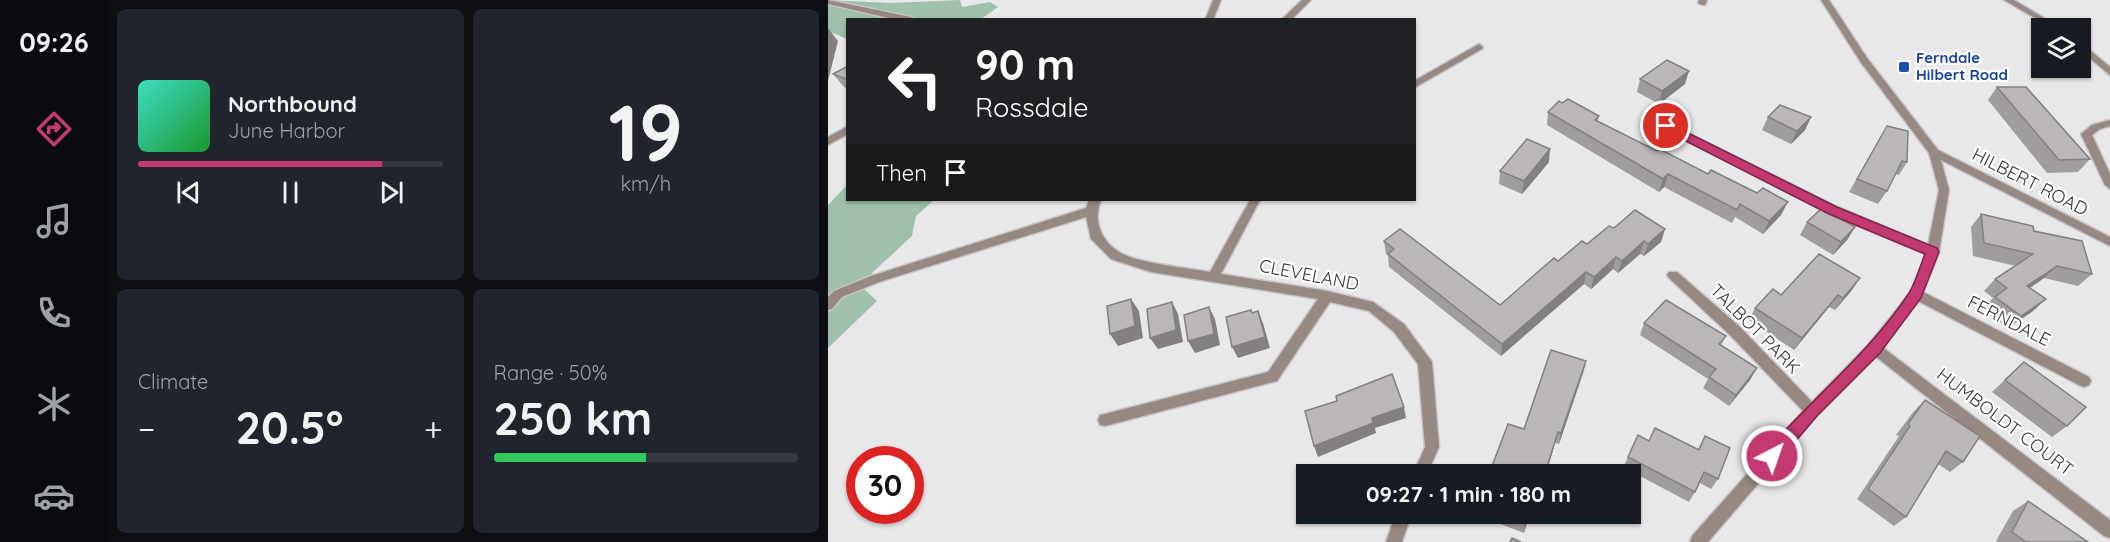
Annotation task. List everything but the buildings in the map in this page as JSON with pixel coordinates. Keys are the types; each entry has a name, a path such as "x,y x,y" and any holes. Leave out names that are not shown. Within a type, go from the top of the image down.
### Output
{"street":[{"path":"1210,18 1217,0"},
{"path":"1287,18 1307,0"},
{"path":"1698,542 1812,411 1874,348 1916,294 1932,252 1944,190 1934,152 1863,59 1825,0"},
{"path":"2008,0 2039,18"},
{"path":"828,2 902,18"},
{"path":"1416,85 1479,47"},
{"path":"2091,55 2110,72"},
{"path":"2110,123 2096,127 2086,134 2110,185"},
{"path":"1666,126 1833,210 1932,252"},
{"path":"828,142 846,130"},
{"name":"HILBERT ROAD","path":"1934,152 2108,237"},
{"path":"1213,277 1254,201"},
{"path":"828,305 838,294 875,279 1093,205"},
{"name":"CLEVELAND","path":"1093,205 1095,236 1115,256 1151,267 1327,296 1373,307 1399,328 1425,362 1432,447 1424,464"},
{"name":"TALBOT PARK","path":"1673,275 1736,332 1812,411"},
{"name":"FERNDALE","path":"1916,294 2084,381"},
{"path":"1105,420 1272,377 1327,296"},
{"name":"HUMBOLDT COURT","path":"1874,348 2110,530"},
{"path":"1394,542 1400,524"}],"green space":[{"path":"828,0 890,3 960,0 962,7 990,2 998,7 982,18 846,18 846,39 828,31"},
{"path":"846,186 846,201 933,201 916,216 912,236 873,272 864,289 877,301 828,348 828,205"}],"place":[{"name":"Ferndale Hilbert Road","path":"1904,67"}],"route":[{"path":"1666,126 1833,210 1932,252 1916,294 1874,348 1812,411 1772,456"}]}
